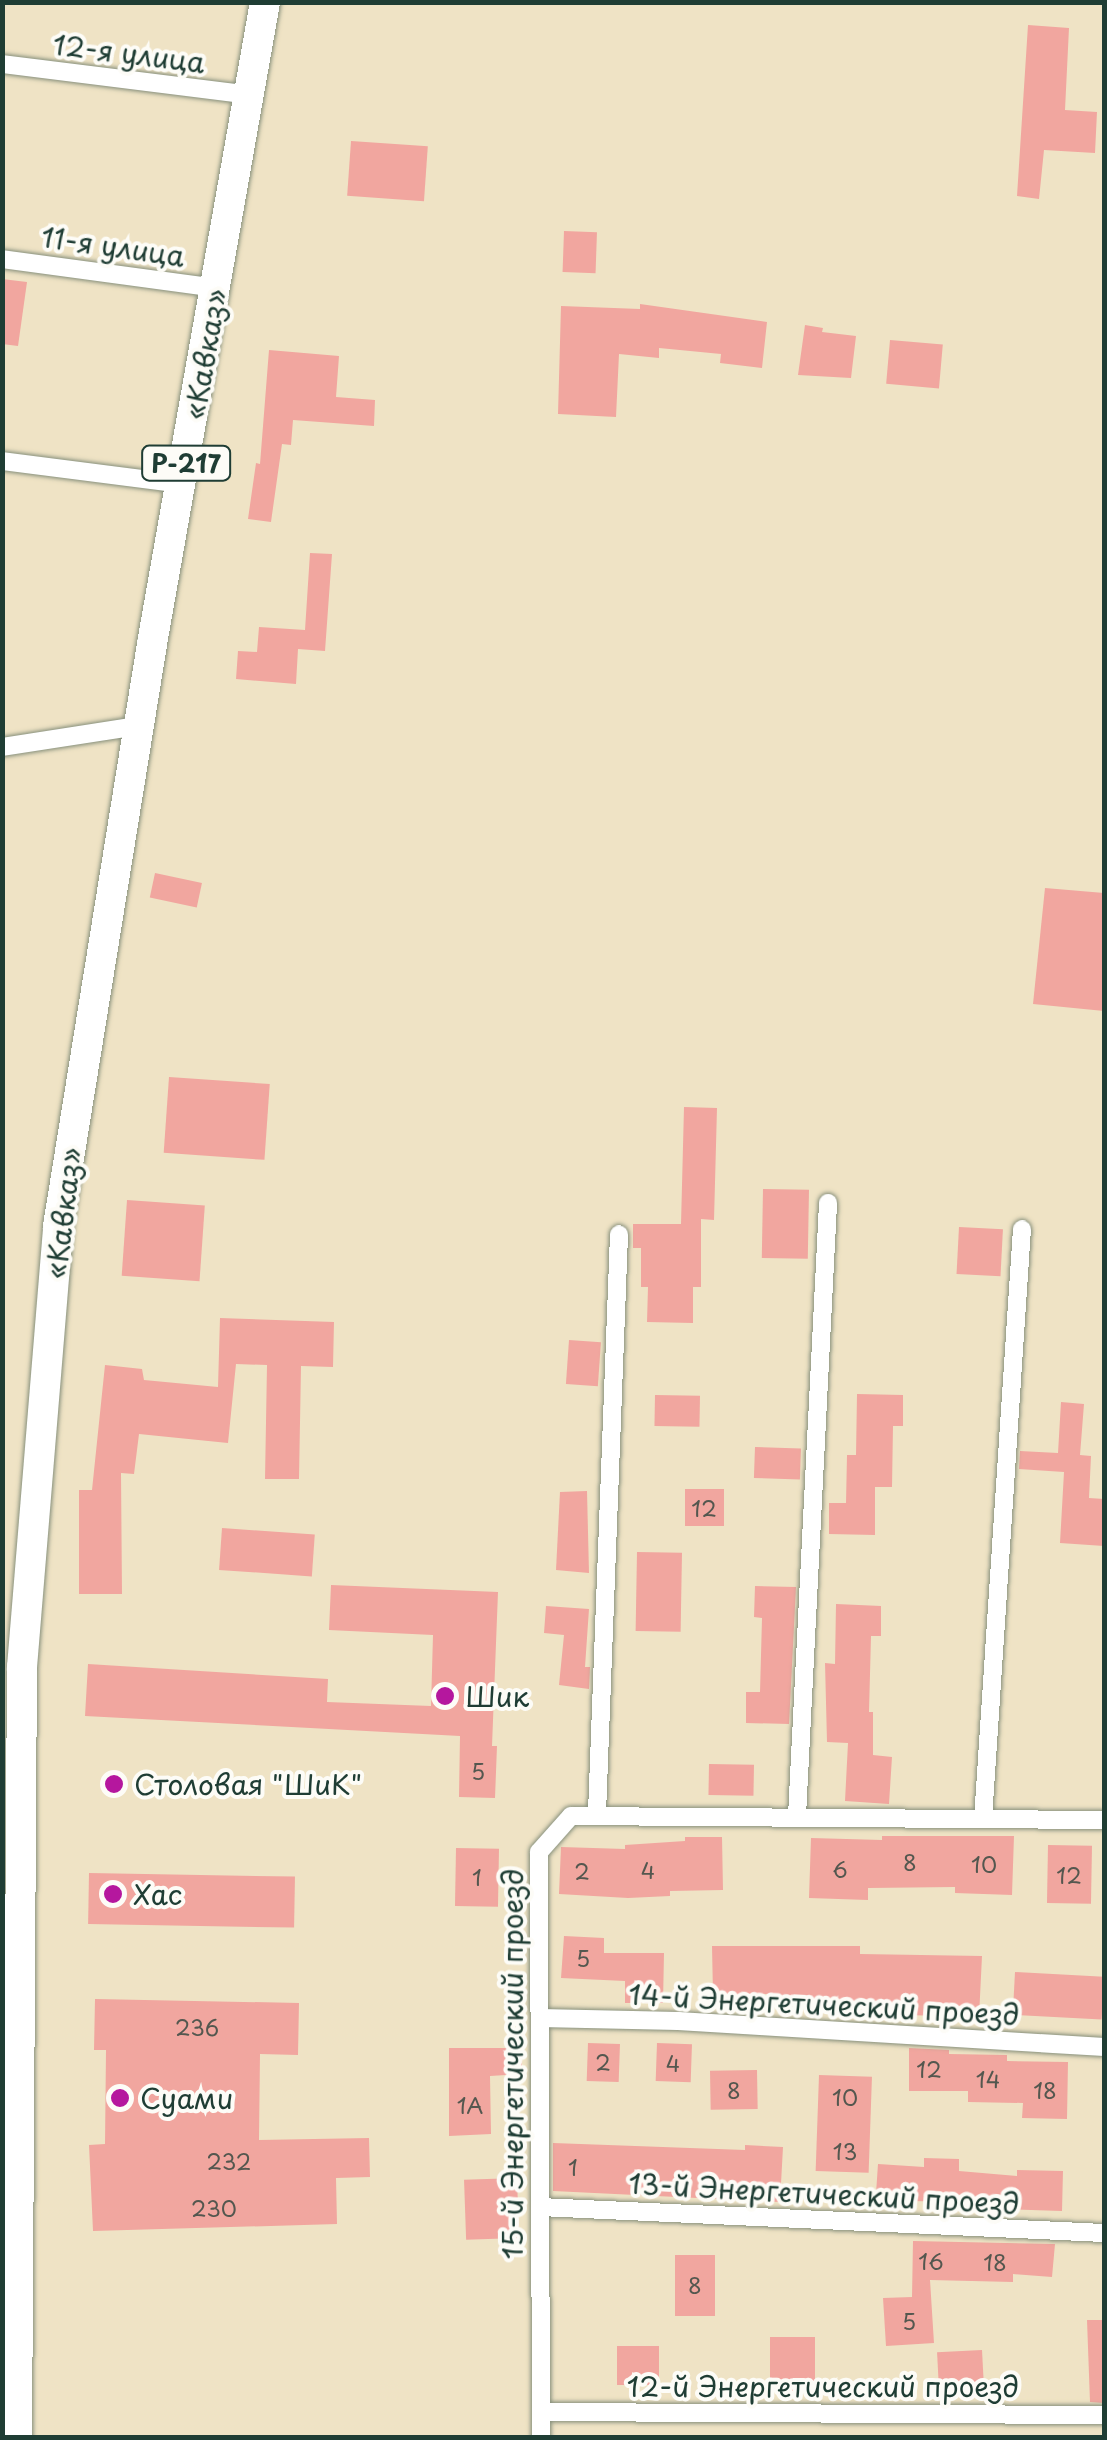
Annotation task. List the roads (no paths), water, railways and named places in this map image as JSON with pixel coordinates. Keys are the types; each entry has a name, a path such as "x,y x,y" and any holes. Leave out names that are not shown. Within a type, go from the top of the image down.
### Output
{"highway":[{"name":"«Кавказ»","path":"17,2438 10,2288 25,1629 58,1226 138,726 265,2"}],"street":[{"name":"12-я улица","path":"2,64 250,95"},
{"name":"11-я улица","path":"2,260 217,288"},
{"path":"2,460 182,484"},
{"path":"2,747 138,726"},
{"path":"797,1816 828,1203"},
{"path":"983,1820 1022,1229"},
{"path":"597,1813 619,1234"},
{"name":"15-й Энергетический проезд","path":"541,2438 540,1852 571,1816 597,1813 1104,1820"},
{"name":"14-й Энергетический проезд","path":"540,2018 678,2021 1104,2047"},
{"name":"13-й Энергетический проезд","path":"540,2207 1104,2233"},
{"name":"12-й Энергетический проезд","path":"541,2412 1104,2414"}],"place":[{"name":"Шик","path":"445,1696"},
{"name":"Столовая \"ШиК\"","path":"114,1784"},
{"name":"Хас","path":"113,1894"},
{"name":"Суами","path":"120,2098"}]}
